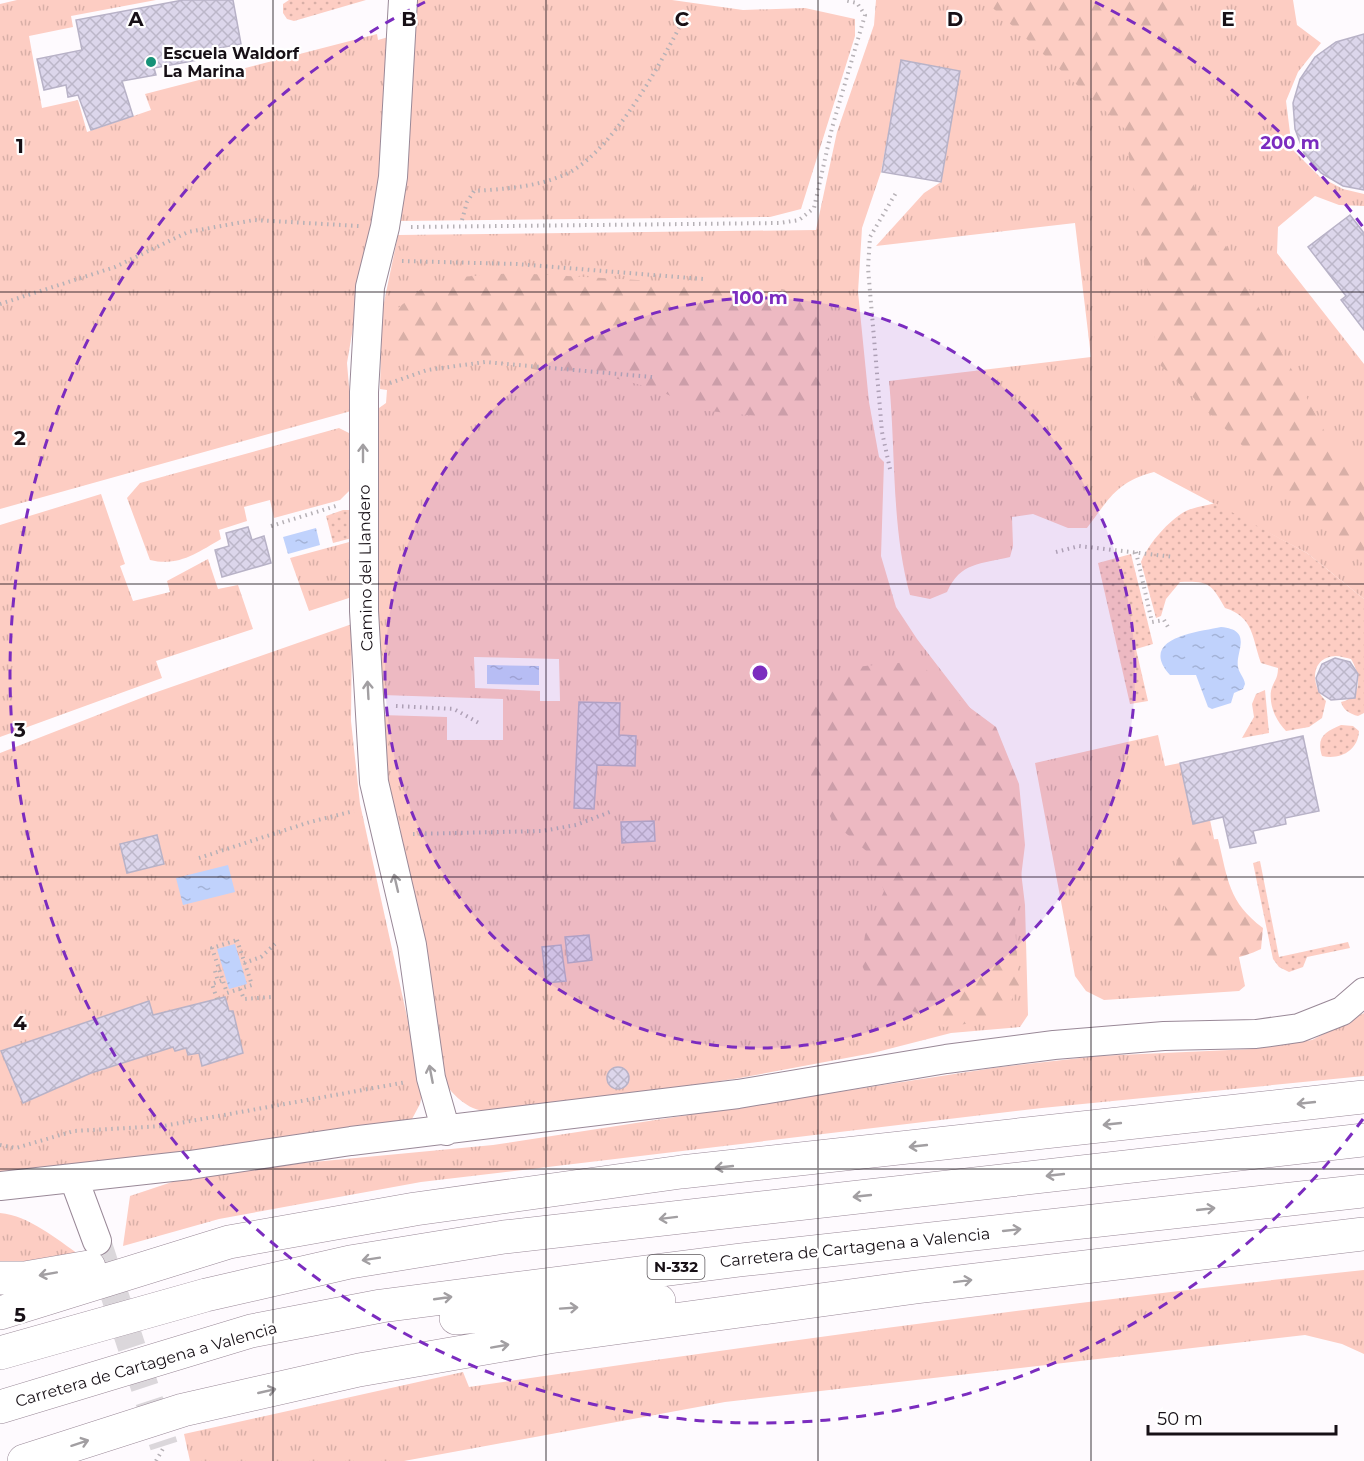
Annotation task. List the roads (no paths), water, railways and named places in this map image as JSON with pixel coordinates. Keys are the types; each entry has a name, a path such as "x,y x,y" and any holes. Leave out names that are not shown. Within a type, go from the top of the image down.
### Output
{"highway":[{"path":"0,1278 25,1278 415,1209 681,1172 1364,1097"},
{"path":"0,1353 206,1295 350,1262 493,1239 1364,1140"},
{"name":"Carretera de Cartagena a Valencia","path":"8,1404 251,1331 381,1306 740,1260 1364,1191"},
{"name":"N-332","path":"24,1461 183,1410 359,1370 549,1337 916,1287 1364,1234"},
{"path":"0,1313 229,1242"},
{"name":"N-332","path":"8,1404 254,1348 390,1325 493,1314 727,1296 916,1287"}],"street":[{"name":"Camino del Llandero","path":"403,0 393,177 385,227 370,288 364,392 364,611 369,705 379,807 412,945 431,1078 446,1131"},
{"path":"0,1186 74,1179 738,1094 946,1059 1054,1045 1164,1036 1256,1034 1288,1029 1342,1011 1364,992"},
{"path":"74,1179 97,1241"}],"water":[{"path":"316,528 320,545 288,554 283,537"},
{"path":"1221,627 1237,632 1240,637 1238,667 1245,684 1243,689 1234,693 1231,703 1212,709 1208,707 1196,675 1170,675 1162,663 1161,653 1174,639"},
{"path":"487,665 539,666 539,685 487,684"},
{"path":"228,865 235,892 183,905 176,878"},
{"path":"235,944 247,984 229,989 217,949"}],"tunnel":[{"path":"97,1241 164,1446"}],"place":[{"name":"Escuela Waldorf La Marina","path":"151,62"}]}
